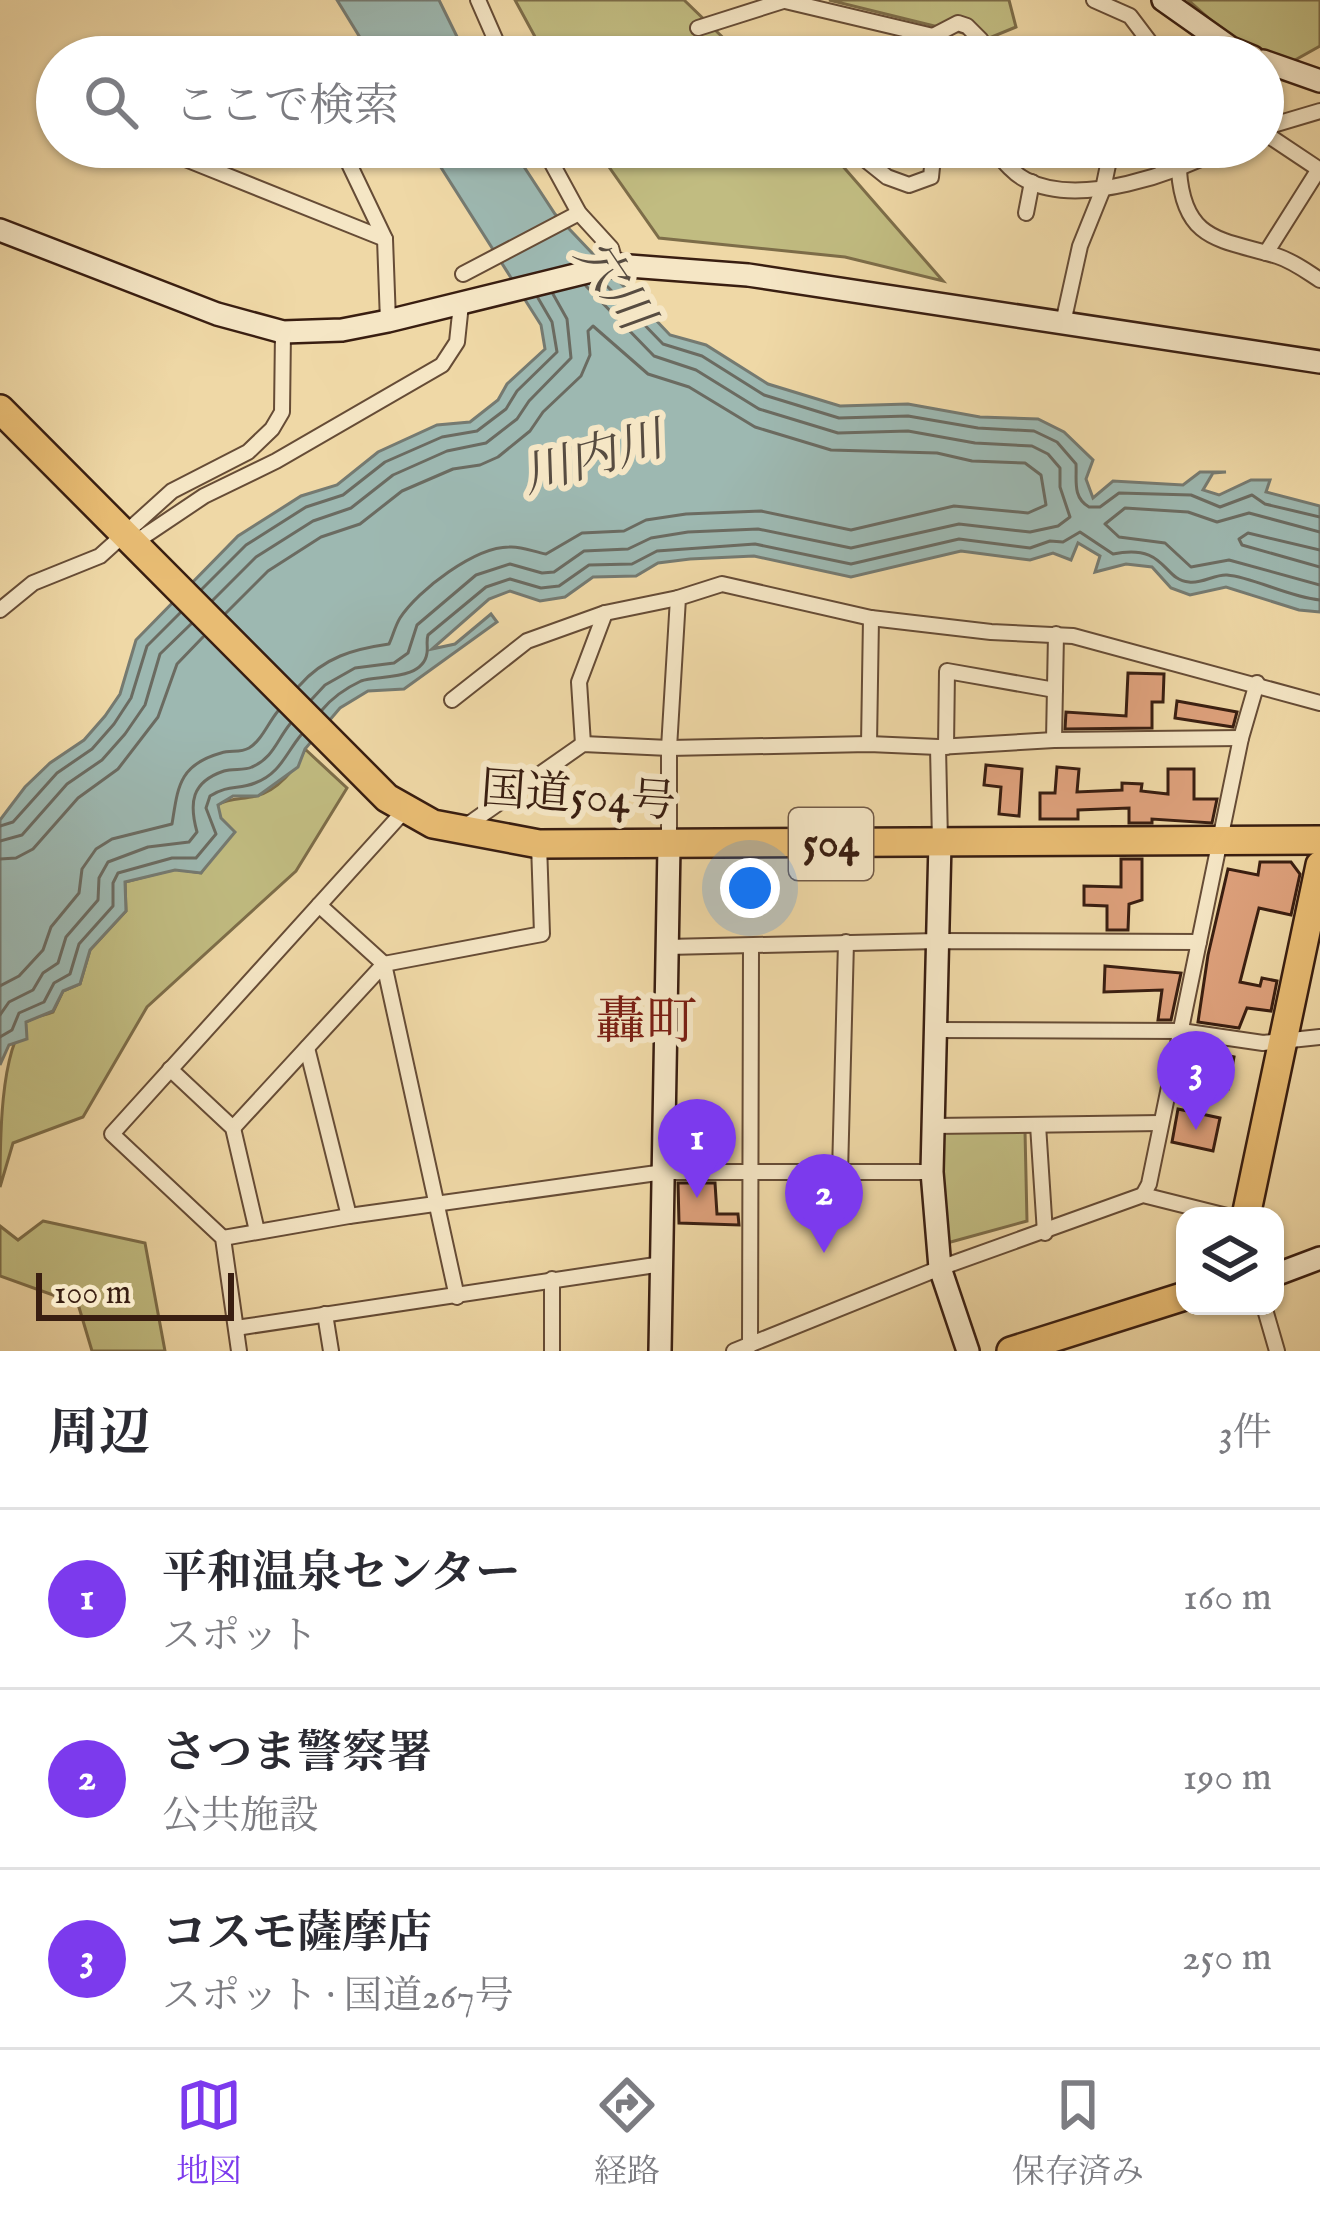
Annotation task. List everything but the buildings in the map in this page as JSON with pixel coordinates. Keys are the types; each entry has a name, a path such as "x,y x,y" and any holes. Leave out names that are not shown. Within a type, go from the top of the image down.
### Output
{"highway":[{"name":"国道504号","path":"0,409 362,773 405,810 458,832 539,844 669,846 1320,840"},
{"path":"1248,1207 1320,865"},
{"path":"1011,1351 1176,1299"}],"street":[{"path":"478,0 494,36"},
{"path":"1094,0 1130,16 1145,36"},
{"path":"1163,0 1214,36"},
{"path":"698,28 782,1 918,36"},
{"path":"947,36 958,23 977,36"},
{"path":"910,31 910,36"},
{"path":"1284,68 1320,81"},
{"path":"1284,123 1320,112"},
{"path":"1266,253 1320,170 1284,145"},
{"path":"208,168 385,239"},
{"path":"351,168 385,239 388,321"},
{"path":"553,168 575,216 611,248 616,265"},
{"path":"877,168 909,185 931,176 932,168"},
{"path":"1011,168 1048,188 1103,189 1179,168"},
{"path":"1063,323 1080,246 1107,168"},
{"path":"1170,168 1184,208 1200,230 1219,241 1284,258 1320,280"},
{"path":"1026,213 1032,182"},
{"path":"463,274 575,216"},
{"path":"0,230 234,320 283,332 342,330 388,321 616,265 748,275 1320,362"},
{"path":"0,610 33,584 135,544 203,496 276,461 442,365 458,342 460,304"},
{"path":"135,544 172,491 248,452 272,429 282,412 283,332"},
{"path":"452,700 527,641 605,613 722,584 871,618 991,632 1056,634 1320,703"},
{"path":"660,1351 669,748 678,598"},
{"path":"583,744 579,682 605,613"},
{"path":"869,744 871,618"},
{"path":"1054,740 1056,634"},
{"path":"968,1351 940,1268 932,1172 947,671 1055,690"},
{"path":"1143,1195 1241,738 1257,683"},
{"path":"458,832 583,744 942,747 1054,740 1241,738"},
{"path":"239,1351 223,1238 112,1133 405,810"},
{"path":"233,1128 384,964 542,934 539,844"},
{"path":"319,905 384,964 457,1297"},
{"path":"667,947 938,940 1199,942"},
{"path":"840,1173 846,942"},
{"path":"750,1345 751,948"},
{"path":"935,1030 1181,1031 1282,1042 1320,1037"},
{"path":"307,1048 349,1216"},
{"path":"170,1069 233,1128 257,1231"},
{"path":"933,1126 1161,1123"},
{"path":"1038,1125 1046,1233"},
{"path":"223,1238 664,1172 932,1172"},
{"path":"734,1351 940,1268 1143,1195 1191,1207"},
{"path":"1284,1272 1320,1258"},
{"path":"236,1328 662,1264"},
{"path":"552,1279 552,1351"},
{"path":"325,1314 331,1351"},
{"path":"1267,1315 1277,1351"}],"shaded area":[{"path":"515,0 684,0 721,36 535,36"},
{"path":"829,0 1009,0 1016,27 994,36 975,36"},
{"path":"1188,0 1320,0 1320,46 1284,66 1284,36 1229,36"},
{"path":"610,168 844,168 943,281 845,257 659,238"},
{"path":"305,749 347,788 296,871 147,1007 83,1117 13,1143 0,1187 6,1075 26,1022 53,1012 63,991 80,984 90,950 126,911 125,882 175,869 201,873 217,840 217,805 256,796 279,784"},
{"path":"1025,1131 1027,1221 947,1243 937,1169 940,1132"},
{"path":"43,1221 145,1243 165,1351 92,1351 78,1304 0,1276 0,1226 18,1240"}],"water":[{"path":"337,0 439,0 457,36 359,36"},
{"path":"441,168 525,168 555,214 670,335 706,345 768,384 840,406 908,404 980,417 1038,419 1064,432 1093,460 1086,479 1093,498 1113,481 1183,485 1200,472 1226,472 1213,473 1203,490 1219,495 1251,480 1270,480 1266,492 1320,506 1320,612 1226,587 1190,595 1171,588 1152,567 1126,564 1095,572 1100,556 1078,543 1071,560 1053,553 1030,560 961,551 851,577 754,556 690,559 658,563 636,576 593,577 565,597 540,601 510,591 489,599 432,649 455,644 491,614 497,622 404,689 368,691 340,708 305,749 298,767 258,796 233,796 218,805 221,818 235,832 201,873 175,870 125,882 126,911 90,950 80,984 63,991 53,1011 26,1022 27,1039 9,1045 0,1065 0,820 25,787 84,740 105,716 120,694 136,640 238,536 301,496 337,485 378,452 437,425 470,422 498,400 507,384 545,349 541,325"}],"place":[{"name":"コスモ薩摩店","path":"1196,1130"},
{"name":"平和温泉センター","path":"697,1198"},
{"name":"さつま警察署","path":"824,1253"}],"district":[{"name":"轟町","path":"646,1024"}],"water label":[{"name":"穴川","path":"612,286"},
{"name":"川内川","path":"593,460"}]}
